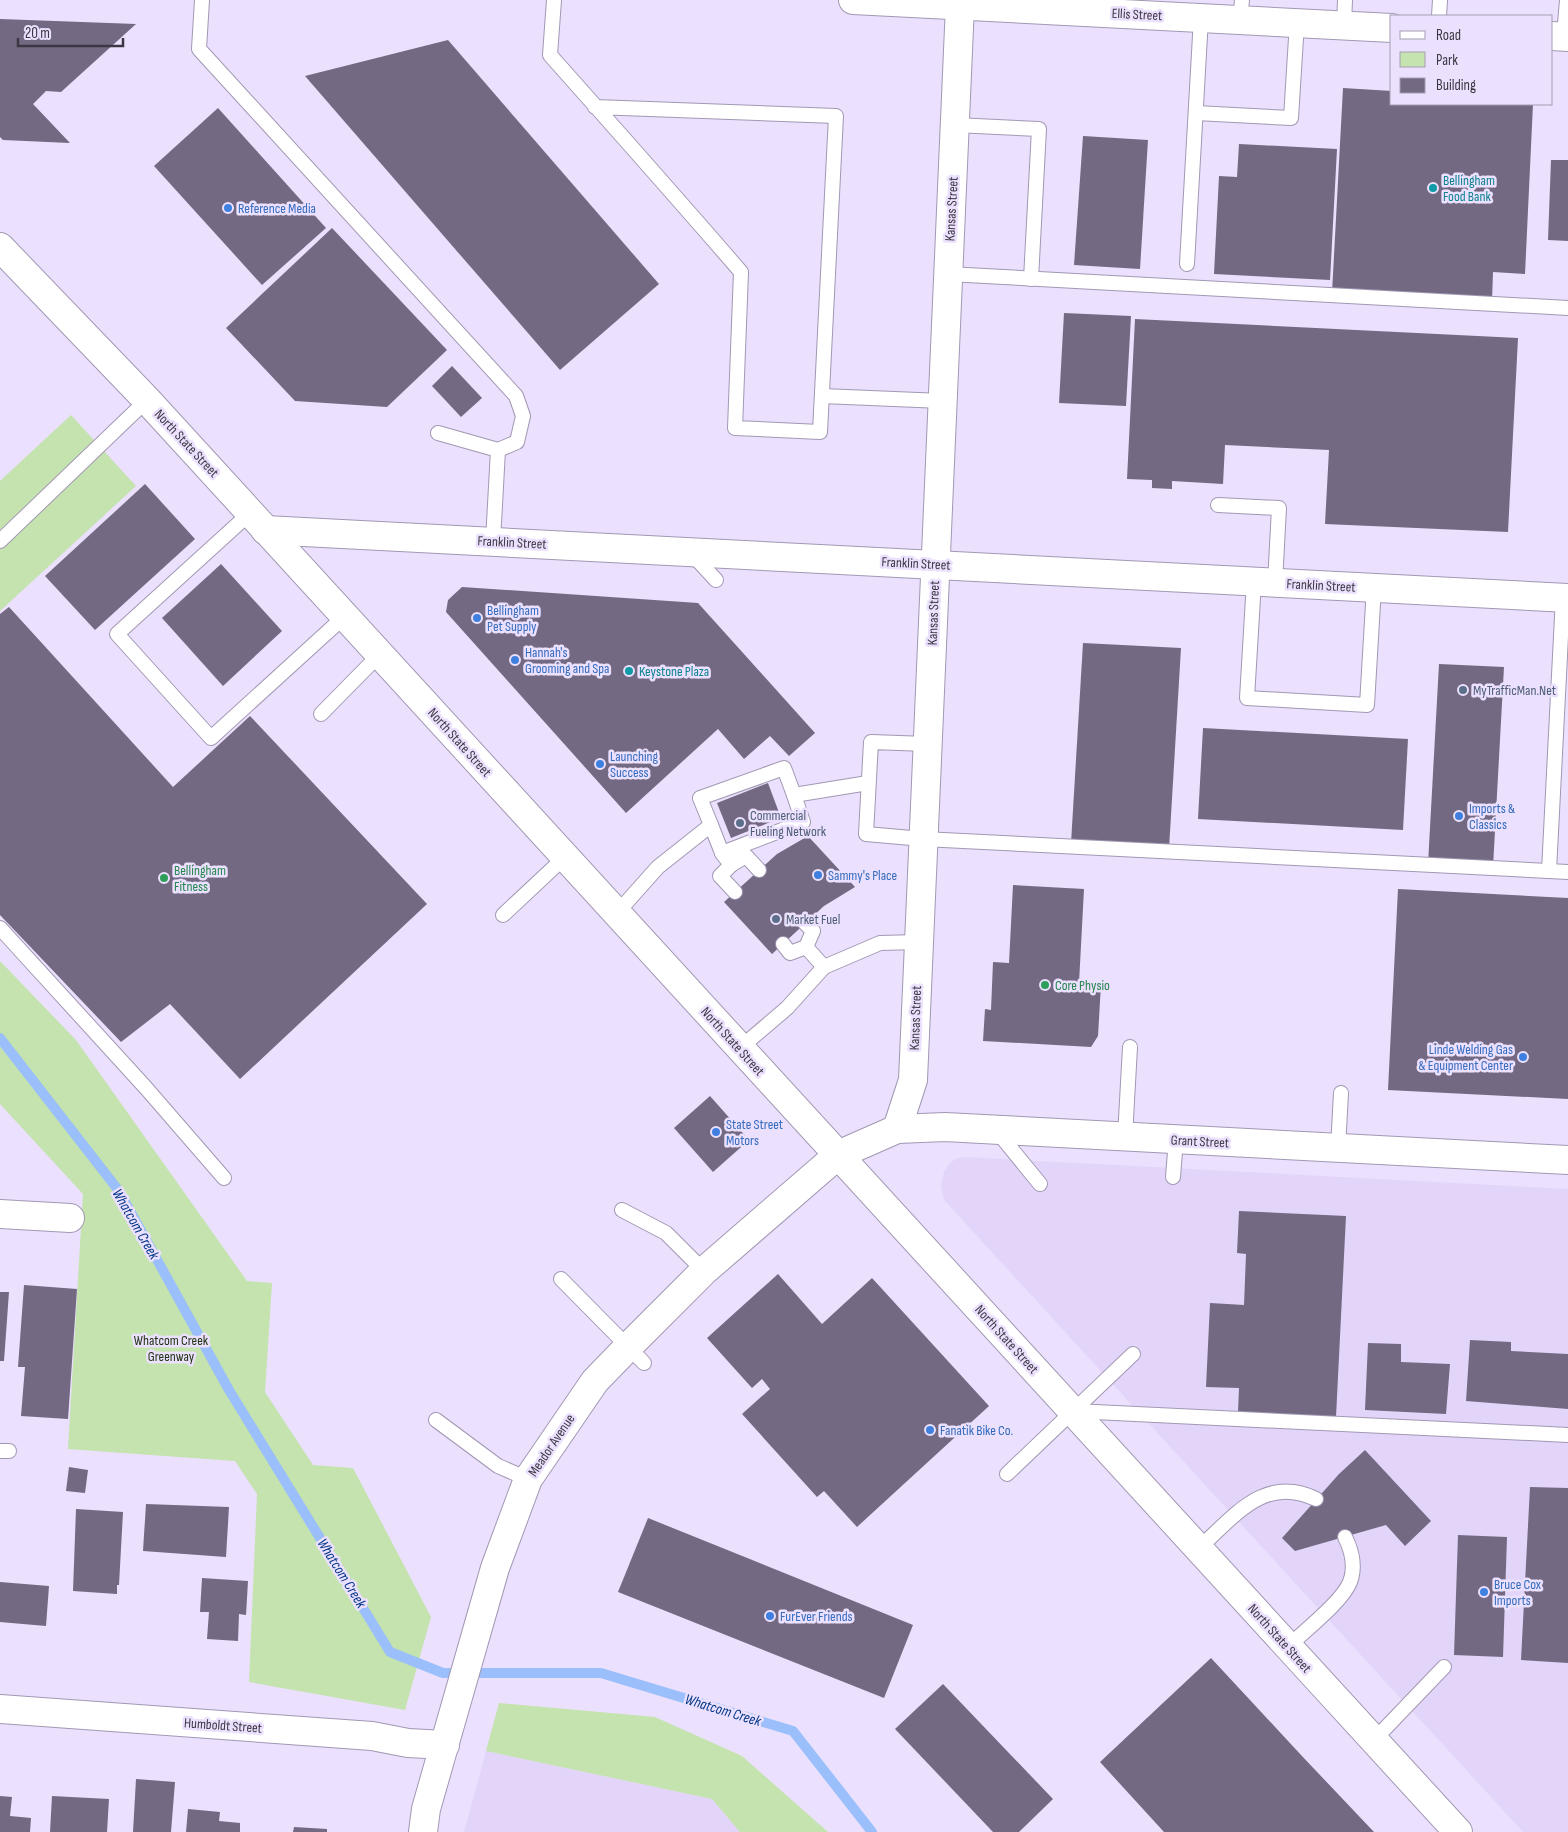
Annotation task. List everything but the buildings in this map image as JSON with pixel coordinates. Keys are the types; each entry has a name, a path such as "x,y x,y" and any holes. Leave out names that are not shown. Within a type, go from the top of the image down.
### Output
{"street":[{"name":"Ellis Street","path":"853,0 1049,5 1201,18 1241,10 1297,22 1344,13 1390,27"},
{"name":"Kansas Street","path":"897,1129 913,1080 955,125 948,3"},
{"name":"North State Street","path":"2,249 147,400 1458,1832"},
{"name":"Franklin Street","path":"258,521 493,541 1566,597"},
{"name":"Grant Street","path":"838,1155 897,1129 945,1127 1568,1160"},
{"name":"Meador Avenue","path":"423,1832 426,1809 495,1568 528,1479 596,1381 636,1355 704,1272 838,1155"},
{"path":"0,1214 70,1218"},
{"name":"Humboldt Street","path":"0,1709 372,1736 408,1743 445,1745"}],"lane":[{"path":"202,0 199,49 516,396 524,416 517,442 498,450 438,433"},
{"path":"554,0 550,55 741,272 734,428 820,432 836,116 595,106"},
{"path":"1439,15 1440,0"},
{"path":"1561,36 1566,0"},
{"path":"1187,264 1201,18"},
{"path":"1196,113 1291,118 1297,22"},
{"path":"955,125 1039,129 1031,279"},
{"path":"948,274 1568,308"},
{"path":"822,396 942,401"},
{"path":"0,541 147,400"},
{"path":"493,541 498,450"},
{"path":"1218,505 1279,508 1264,582 1247,698 1367,704 1374,587"},
{"path":"258,521 117,634 210,738 345,616"},
{"path":"690,552 716,580"},
{"path":"1549,872 1566,597"},
{"path":"321,714 380,654"},
{"path":"927,744 870,742 866,834 923,839 1568,872"},
{"path":"722,853 803,822 784,768 700,798 722,853 731,865"},
{"path":"794,795 868,784"},
{"path":"616,912 658,867 711,825"},
{"path":"736,892 720,876 731,865 746,856 760,870"},
{"path":"503,915 566,857"},
{"path":"782,944 790,953 806,946 812,931 805,923"},
{"path":"0,928 146,1088 224,1178"},
{"path":"740,1048 787,1008 824,967 880,943 919,942"},
{"path":"806,946 824,967"},
{"path":"1125,1137 1130,1047"},
{"path":"1338,1148 1341,1093"},
{"path":"995,1130 1040,1184"},
{"path":"1173,1177 1176,1139"},
{"path":"622,1210 666,1233 704,1272"},
{"path":"561,1279 636,1355"},
{"path":"1007,1474 1133,1354"},
{"path":"1072,1411 1568,1435"},
{"path":"436,1420 498,1466 528,1479"},
{"path":"1198,1549 1260,1496 1288,1491 1303,1492 1316,1499"},
{"path":"1288,1647 1332,1605 1350,1583 1353,1568 1352,1552 1345,1537"},
{"path":"1374,1740 1444,1667"}],"shaded area":[{"path":"964,1157 1568,1189 1568,1832 1523,1832 944,1200 941,1186 944,1172 955,1159"},
{"path":"486,1751 712,1799 740,1832 464,1832"}],"green space":[{"path":"71,415 136,486 0,611 0,481"},
{"name":"Whatcom Creek Greenway","path":"0,961 76,1040 247,1281 272,1283 265,1392 313,1465 353,1468 431,1617 405,1710 249,1682 257,1494 235,1461 68,1449 83,1194 0,1104"},
{"path":"499,1703 655,1717 742,1756 828,1832 740,1832 712,1799 486,1751"}],"waterway":[{"name":"Whatcom Creek","path":"0,1038 119,1191 229,1390 390,1652 443,1673 601,1673 793,1731 872,1832"}],"place":[{"name":"Bellingham Food Bank","path":"1433,188"},
{"name":"Reference Media","path":"228,208"},
{"name":"Bellingham Pet Supply","path":"477,618"},
{"name":"Hannah's Grooming and Spa","path":"515,660"},
{"name":"Keystone Plaza","path":"629,671"},
{"name":"MyTrafficMan.Net","path":"1463,690"},
{"name":"Launching Success","path":"600,764"},
{"name":"Imports & Classics","path":"1459,816"},
{"name":"Commercial Fueling Network","path":"740,823"},
{"name":"Sammy's Place","path":"818,875"},
{"name":"Bellingham Fitness","path":"164,878"},
{"name":"Market Fuel","path":"776,919"},
{"name":"Core Physio","path":"1045,985"},
{"name":"Linde Welding Gas & Equipment Center","path":"1523,1057"},
{"name":"State Street Motors","path":"716,1132"},
{"name":"Fanatik Bike Co.","path":"930,1430"},
{"name":"Bruce Cox Imports","path":"1484,1592"},
{"name":"FurEver Friends","path":"770,1616"}]}
